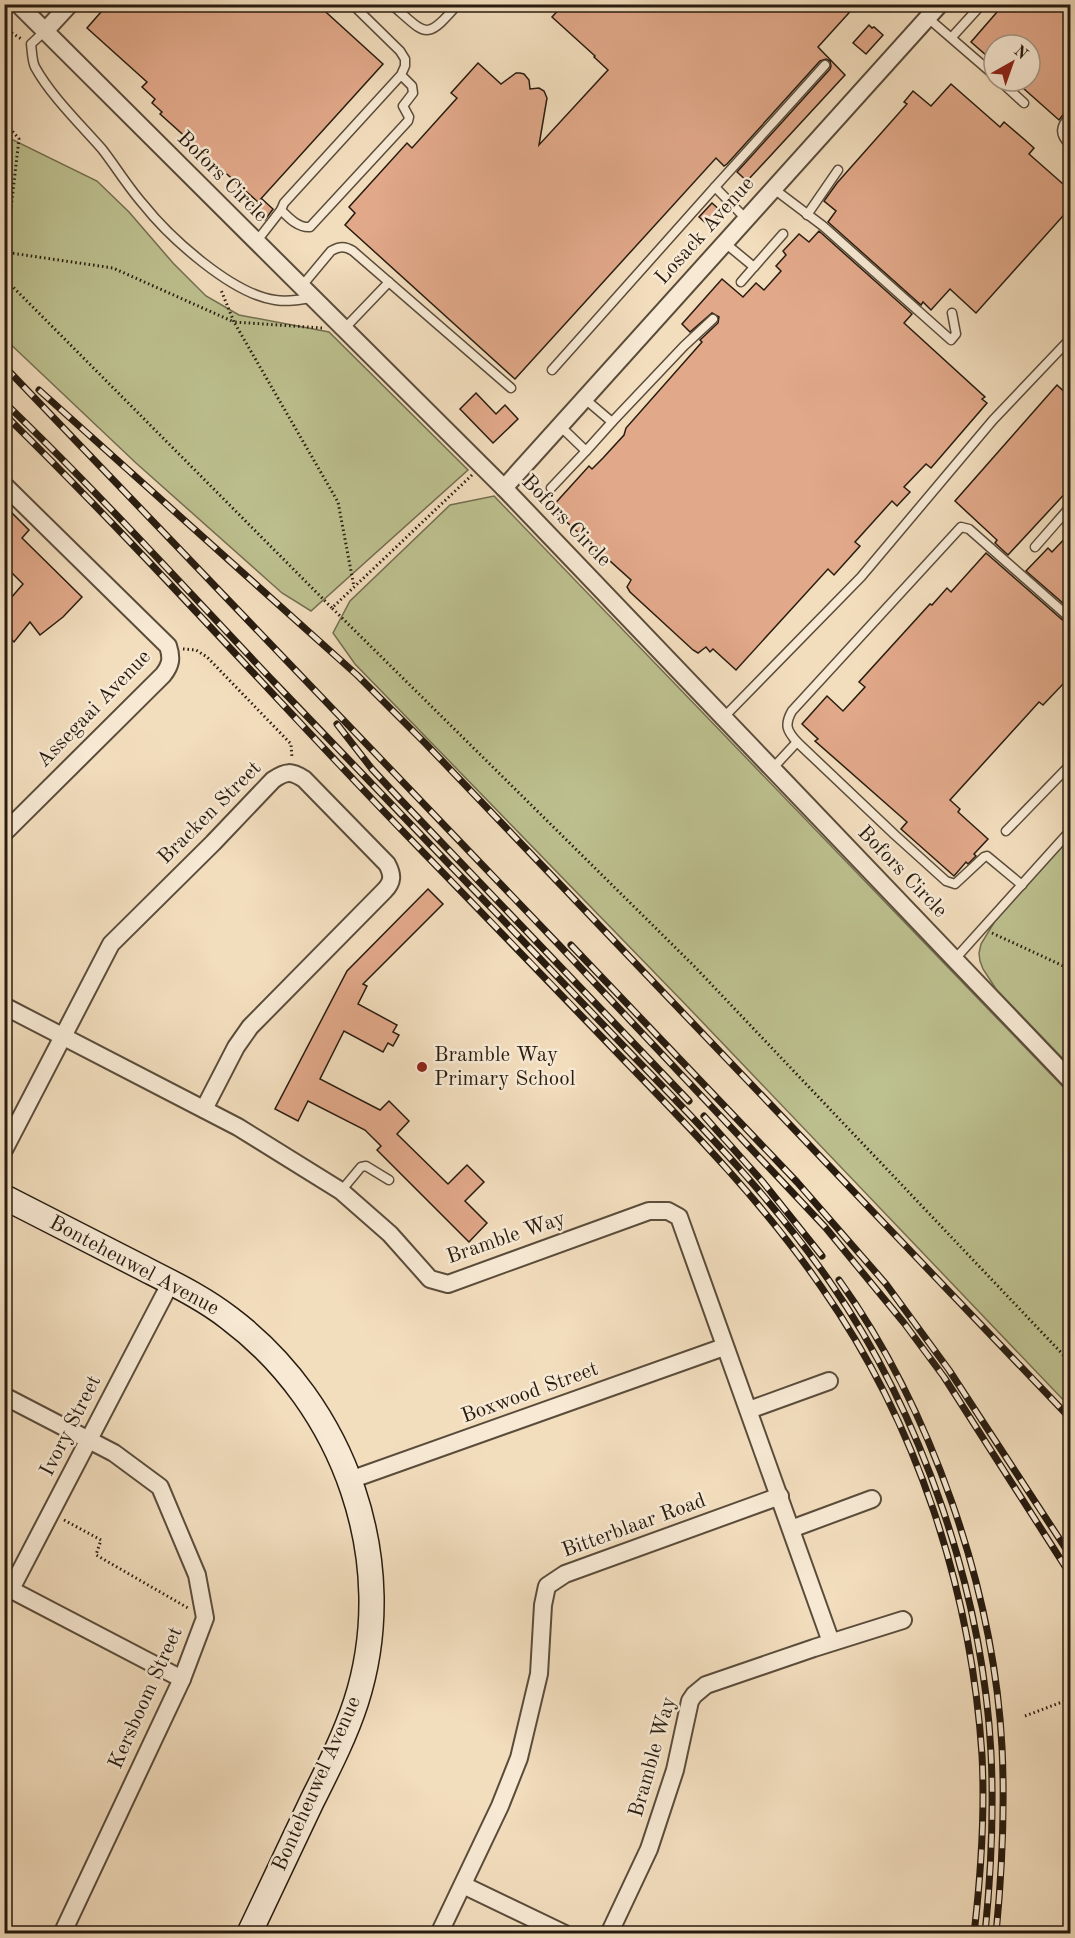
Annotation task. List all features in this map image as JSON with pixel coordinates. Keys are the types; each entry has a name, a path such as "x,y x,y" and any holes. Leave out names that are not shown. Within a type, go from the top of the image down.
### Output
{"street":[{"name":"Bofors Circle","path":"18,4 504,488 1071,1080"},
{"path":"45,31 70,4"},
{"name":"Losack Avenue","path":"504,488 940,4"},
{"name":"Assegaai Avenue","path":"4,485 168,646 171,654 169,668 163,675 4,833"},
{"name":"Bracken Street","path":"4,1150 104,956 121,932 213,843 273,780 284,773 293,772 304,779 387,864 392,872 391,880 384,891 250,1027 239,1041 204,1109"},
{"name":"Bramble Way","path":"4,1006 238,1127 341,1191 390,1234 430,1279 448,1284 649,1211 668,1210 679,1217 831,1642"},
{"name":"Bonteheuwel Avenue","path":"4,1197 171,1282 227,1316 269,1352 289,1374 314,1408 350,1480 361,1516 370,1572 371,1614 367,1656 356,1701 334,1755 249,1934"},
{"name":"Ivory Street","path":"8,1588 52,1514 171,1282"},
{"name":"Boxwood Street","path":"350,1480 724,1347"},
{"path":"749,1410 829,1381"},
{"name":"Kersboom Street","path":"4,1396 114,1453 160,1487 197,1575 205,1618 182,1679 62,1934"},
{"name":"Bitterblaar Road","path":"439,1934 500,1806 519,1758 539,1674 543,1605 547,1586 565,1574 780,1496"},
{"path":"791,1529 872,1499"},
{"path":"8,1588 182,1679"},
{"name":"Bramble Way","path":"609,1934 649,1849 675,1770 687,1708 694,1695 706,1685 903,1620"},
{"path":"463,1885 566,1934"}],"lane":[{"path":"256,242 284,203 401,75 405,66 405,59 400,51 352,4"},
{"path":"391,4 423,30 431,31 438,27 458,4"},
{"path":"952,37 982,4"},
{"path":"928,18 982,64"},
{"path":"45,31 31,44 34,65 106,154 144,206 184,248 213,271 243,288 273,300 295,301 306,292 331,251 345,247 353,251 511,388"},
{"path":"552,370 825,65"},
{"path":"281,210 303,227 310,227 402,129 409,117 403,106 412,93 412,86 401,75"},
{"path":"1014,93 1024,102"},
{"path":"1071,116 1062,126 1061,132 1063,138 1071,145"},
{"path":"807,215 838,170"},
{"path":"715,187 746,219"},
{"path":"774,189 823,226 951,340 956,334 952,313"},
{"path":"741,282 783,234"},
{"path":"725,243 753,267"},
{"path":"343,329 389,282"},
{"path":"551,488 684,346 713,319"},
{"path":"723,718 861,577 993,420 1071,339"},
{"path":"585,399 612,422"},
{"path":"560,426 586,451"},
{"path":"1035,547 1071,507"},
{"path":"1022,885 987,856 955,884 946,881 797,742 786,726 792,711 961,527 969,529 1071,618"},
{"path":"772,769 797,742"},
{"path":"1006,831 1071,765"},
{"path":"955,959 1071,831"},
{"path":"341,1191 361,1167 366,1166 389,1180"}],"path":[{"path":"4,28 31,44"},
{"path":"4,121 19,139 5,251 113,268 234,322 343,329"},
{"path":"213,271 234,322 338,502 354,587"},
{"path":"4,278 332,608 694,966 1071,1362"},
{"path":"332,608 481,466"},
{"path":"180,648 196,650 207,657 291,744 292,761"},
{"path":"982,929 1071,969"},
{"path":"52,1514 101,1540 96,1555 205,1618"},
{"path":"1025,1716 1071,1700"}],"green space":[{"path":"4,132 11,139 97,181 129,212 173,263 206,296 239,315 329,332 468,470 311,611 282,593 136,463 5,339"},
{"path":"494,496 1070,1094 1070,1407 687,1006 355,664 333,633 350,601 450,505"},
{"path":"1070,836 1070,1066 996,989 983,969 979,953 981,944 995,921"}],"building":[{"path":"108,4 317,4 383,64 258,202 160,114 162,112 152,103 155,99 142,87 147,82 87,28"},
{"path":"564,4 857,4 818,47 845,75 747,181 737,172 830,69 830,61 826,59 820,61 727,164 724,166 716,158 515,379 345,225 355,213 349,207 407,143 412,148 457,98 451,93 478,63 501,84 516,73 520,73 529,80 530,89 539,88 544,91 547,98 539,145 608,70 552,17"},
{"path":"1004,4 1071,4 1071,110 1066,111 1059,120 1029,93 1042,93 1042,33 982,33 982,52 971,42"},
{"path":"869,25 883,35 866,54 853,43"},
{"path":"951,84 1000,127 1004,122 1034,148 1029,154 1071,191 1071,207 976,313 950,289 931,310 923,302 921,305 828,222 836,211 824,201 837,183 907,104 904,102 913,91 931,106"},
{"path":"262,199 273,209 265,220 253,209"},
{"path":"712,203 723,213 710,227 699,217"},
{"path":"819,231 912,314 904,323 985,397 982,399 987,403 931,468 926,464 904,487 910,492 897,506 892,501 855,542 860,546 834,575 828,569 736,670 713,649 710,652 706,647 698,653 693,650 630,592 627,587 631,580 551,508 589,466 592,469 624,435 626,428 702,342 700,340 718,323 719,317 712,313 690,332 682,324 722,279 743,297 756,283 764,290 781,271 776,266 786,255 783,251 799,234 809,242"},
{"path":"1057,385 1071,398 1071,487 1008,555 995,543 997,540 955,501"},
{"path":"476,393 496,414 505,405 518,419 493,443 460,409"},
{"path":"4,505 29,530 22,538 82,597 63,617 40,635 30,622 14,642 4,632 4,606 23,584 4,565"},
{"path":"1071,532 1071,610 1026,571 1048,548 1052,552"},
{"path":"986,553 1066,623 1071,624 1071,691 1063,684 1043,705 1039,702 950,800 960,809 958,812 988,839 974,854 976,856 968,864 966,862 954,876 901,829 907,822 815,741 818,739 802,724 827,696 843,711 865,687 859,682 930,604 932,605 947,588 951,592"},
{"path":"428,889 443,904 363,984 367,986 358,1004 397,1025 393,1032 399,1035 393,1046 388,1043 383,1052 344,1031 320,1079 380,1110 389,1101 409,1121 397,1134 448,1184 467,1165 484,1182 465,1201 487,1223 469,1242 377,1150 381,1146 365,1130 308,1101 298,1121 275,1109 347,971"}],"railway":[{"path":"4,366 560,946 825,1227 904,1323 944,1377 1070,1574"},
{"path":"39,390 357,675 426,744 1070,1418"},
{"path":"4,402 107,505 713,1140 786,1223 830,1282 863,1334 893,1389 942,1507 961,1568 986,1692 991,1753 991,1844 985,1934"},
{"path":"4,414 110,521 369,796 702,1142 777,1227 822,1288 856,1340 886,1395 934,1510 952,1570 966,1631 976,1693 983,1777 982,1844 974,1934"},
{"path":"337,724 372,769 399,798 689,1101"},
{"path":"571,945 797,1182 886,1284 949,1370 1070,1555"},
{"path":"704,1116 762,1181 822,1256"},
{"path":"839,1280 872,1330 902,1385 929,1443 952,1503 971,1564 986,1626 996,1687 1003,1771 1002,1841 996,1934"}],"place":[{"name":"Bramble Way Primary School","path":"422,1067"}]}
